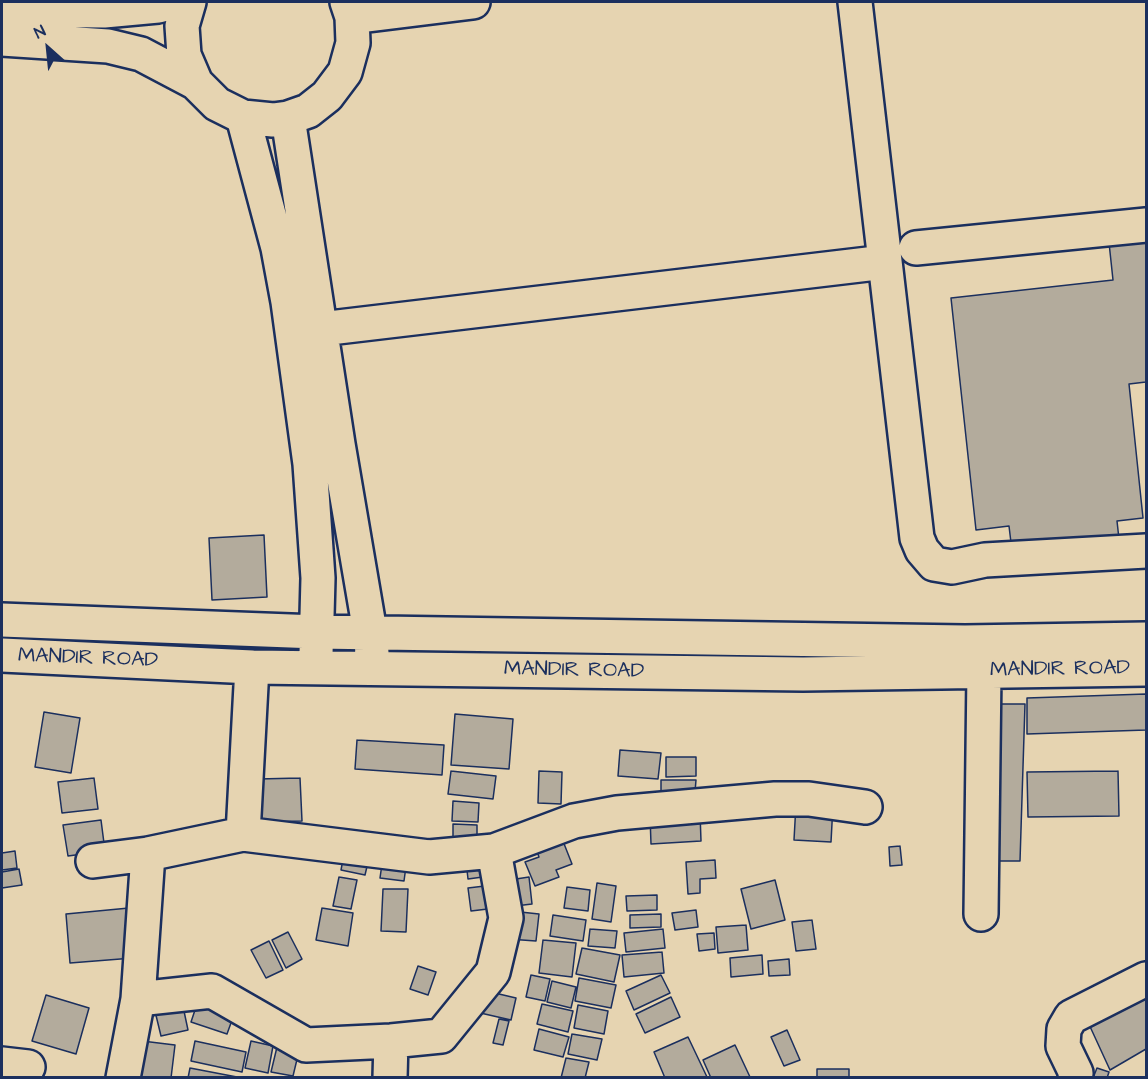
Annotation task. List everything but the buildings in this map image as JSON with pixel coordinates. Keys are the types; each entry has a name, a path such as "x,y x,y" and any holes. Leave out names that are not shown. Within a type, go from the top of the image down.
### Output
{"street":[{"path":"2,9 104,11 158,6 173,2"},
{"path":"189,2 182,26 184,56 196,82 217,104 243,117 273,120 308,111 327,96 345,72 353,43 349,9 473,2"},
{"path":"855,2 917,537 922,550 934,564 952,567 985,560 1146,551"},
{"path":"2,39 108,46 141,54 196,82"},
{"path":"243,117 278,248 288,302 310,464 318,578 316,668"},
{"path":"288,118 374,668"},
{"path":"916,248 1146,225"},
{"path":"321,329 885,262"},
{"name":"MANDIR ROAD","path":"2,620 317,632 965,642 1146,639"},
{"path":"704,638 705,673"},
{"name":"MANDIR ROAD","path":"2,655 252,667 705,673 803,674 1146,669"},
{"path":"243,834 252,667"},
{"path":"981,914 984,671"},
{"path":"93,861 148,854 243,834 429,857 494,851 574,821 617,813 775,799 809,800 865,807"},
{"path":"138,999 212,991 306,1046 441,1036 493,972 506,918 494,851"},
{"path":"123,1077 138,999 148,854"},
{"path":"1075,1077 1076,1073 1064,1046 1064,1029 1071,1017 1146,979"},
{"path":"390,1077 391,1041"}]}
